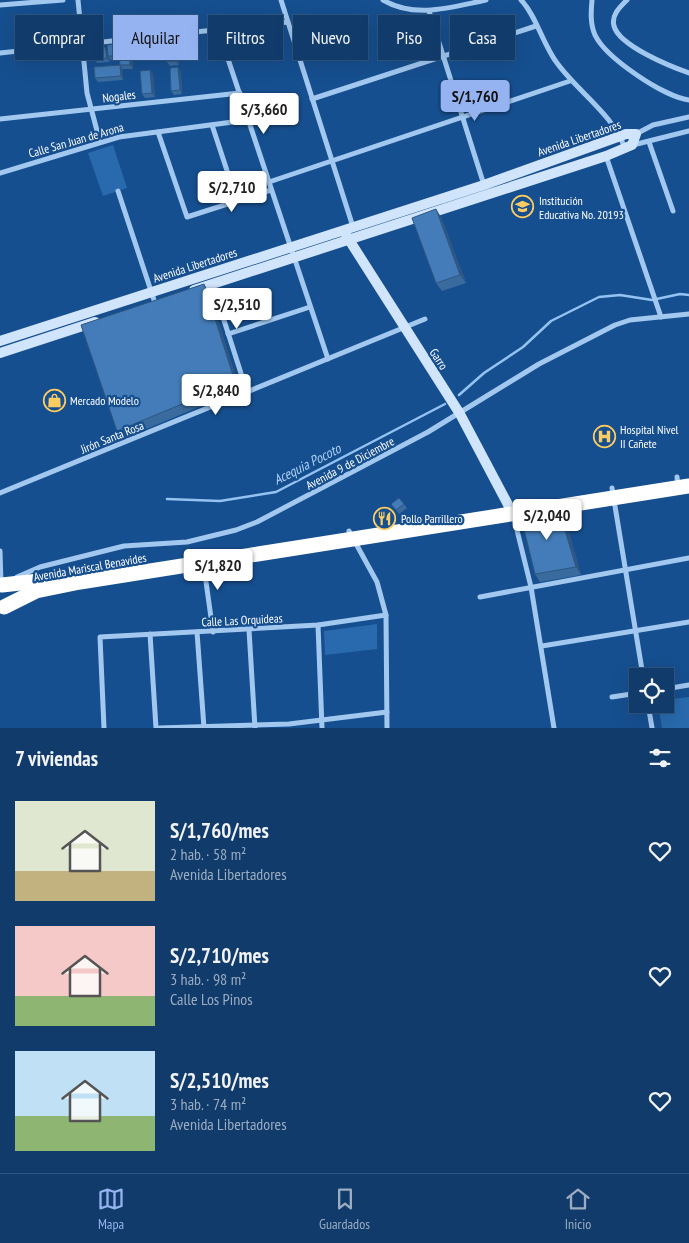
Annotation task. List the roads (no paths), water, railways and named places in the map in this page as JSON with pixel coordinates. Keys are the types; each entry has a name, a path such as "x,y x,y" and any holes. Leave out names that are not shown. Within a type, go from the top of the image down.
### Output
{"highway":[{"name":"Avenida Mariscal Benavides","path":"1,584 34,582 203,558 683,481"},
{"name":"Avenida Mariscal Benavides","path":"2,609 36,591 203,558"},
{"path":"1,584 6,597 2,609"}],"street":[{"path":"0,5 63,0"},
{"path":"78,0 79,15"},
{"path":"281,0 332,161 348,232"},
{"path":"383,0 398,6 429,11 486,0"},
{"path":"521,0 555,61 570,81 629,147 689,131"},
{"path":"592,0 591,21 595,34 607,50 666,93 689,100"},
{"path":"627,0 616,10 614,26 617,32 643,54 666,66 689,73"},
{"path":"429,11 485,190"},
{"path":"283,22 288,22"},
{"path":"312,99 536,26"},
{"path":"103,42 208,30"},
{"path":"0,53 15,51"},
{"path":"84,60 91,110 100,142"},
{"path":"229,60 328,359"},
{"path":"268,182 570,81"},
{"name":"Nogales","path":"0,119 240,93"},
{"path":"636,134 653,125 689,117"},
{"name":"Calle San Juan de Arona","path":"0,173 119,137 248,120"},
{"path":"212,125 237,201"},
{"path":"158,132 187,217 271,190"},
{"name":"Avenida Libertadores","path":"485,190 621,136 636,134"},
{"name":"Avenida Libertadores","path":"0,341 290,247 348,232 485,190 606,156 629,147 636,134"},
{"path":"649,142 674,211"},
{"path":"606,156 661,317"},
{"path":"118,191 155,303"},
{"name":"Avenida Libertadores","path":"188,292 294,258 348,232"},
{"name":"Garro","path":"348,232 404,327 460,414 510,509"},
{"path":"209,274 247,392"},
{"path":"228,334 310,307"},
{"name":"Avenida 9 de Diciembre","path":"1,584 40,568 116,548 153,543 187,542 243,527 341,480 460,414 539,364 615,325 622,322 689,314"},
{"path":"0,353 109,318"},
{"name":"Jirón Santa Rosa","path":"0,493 425,319"},
{"path":"612,493 642,668"},
{"path":"510,509 532,587 554,728"},
{"path":"351,535 378,582 386,616 387,728"},
{"path":"0,551 1,584"},
{"path":"203,558 213,632"},
{"path":"480,597 689,558"},
{"name":"Calle Las Orquideas","path":"104,728 100,637 318,625 386,616"},
{"path":"542,646 689,622"},
{"path":"318,625 322,728"},
{"path":"249,630 255,727"},
{"path":"197,632 204,727"},
{"path":"150,634 158,728 255,727 387,712"},
{"path":"674,688 689,685"},
{"path":"612,697 629,694"},
{"path":"650,713 652,728"}],"waterway":[{"name":"Acequia Pocoto","path":"459,395 484,373 523,347 551,321 599,297 620,295 652,300 680,294 689,295"},
{"name":"Acequia Pocoto","path":"167,499 220,501 276,492 445,404"}],"place":[{"name":"Institución Educativa No. 20193","path":"523,207"},
{"name":"Mercado Modelo","path":"54,400"},
{"name":"Hospital Nivel II Cañete","path":"604,436"},
{"name":"Pollo Parrillero","path":"385,518"}]}
